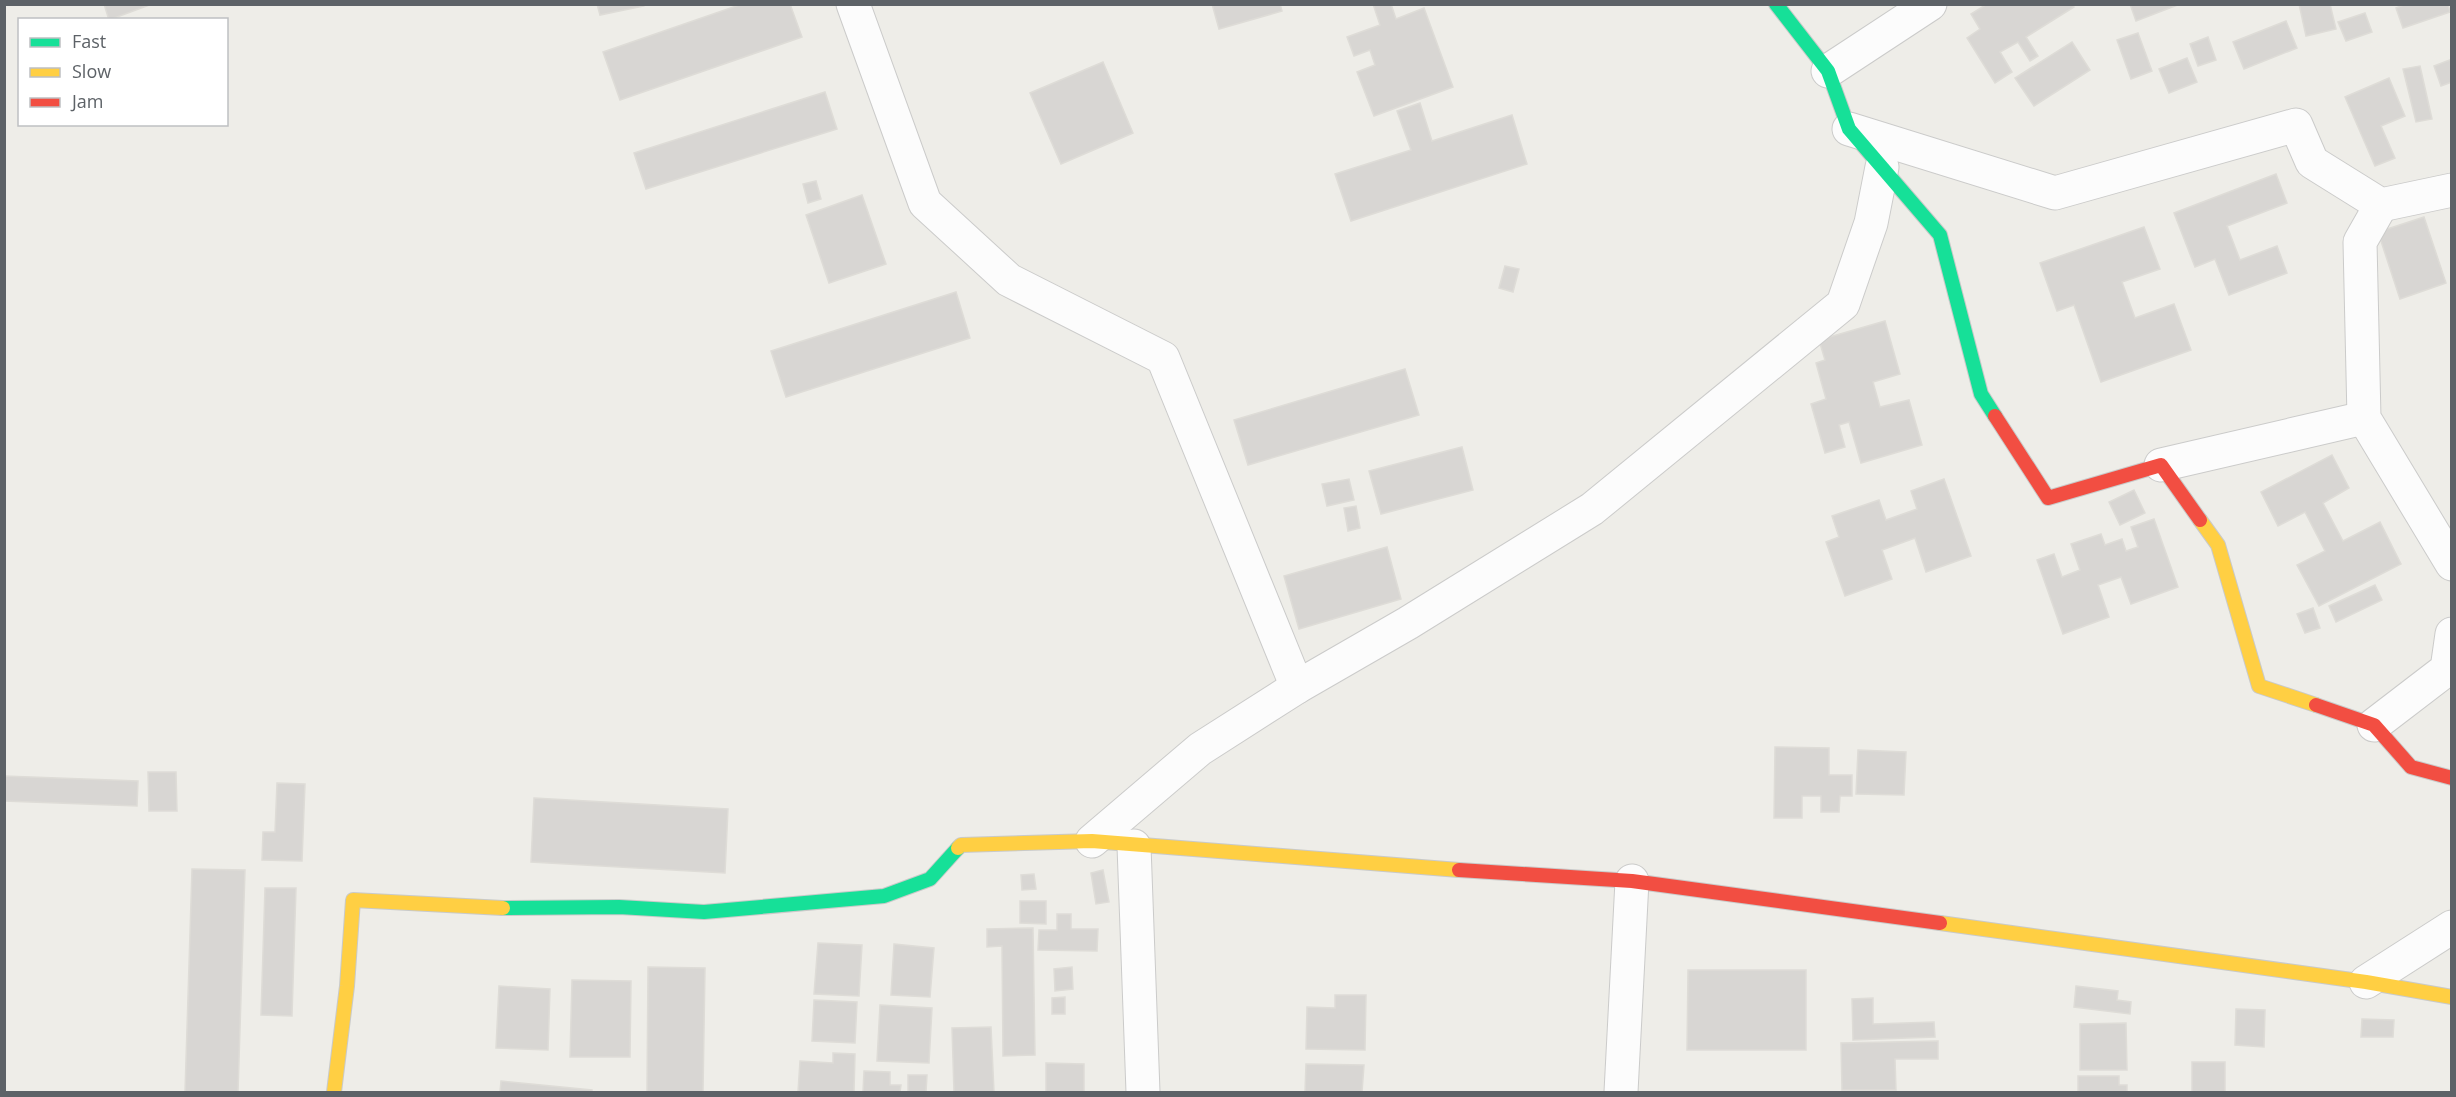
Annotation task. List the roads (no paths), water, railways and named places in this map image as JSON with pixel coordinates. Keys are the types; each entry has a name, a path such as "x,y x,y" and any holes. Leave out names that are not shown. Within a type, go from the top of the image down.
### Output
{"street":[{"path":"853,4 925,203 1009,280 1163,358 1296,687"},
{"path":"1776,4 1828,71 1849,129 1940,235 1981,394 2048,498 2161,465 2364,418"},
{"path":"1828,71 1930,4"},
{"path":"1849,129 2055,193 2296,125 2312,162 2381,205 2451,190"},
{"path":"1092,841 1200,749 1296,687 1408,623 1592,509 1843,304 1870,223 1882,167"},
{"path":"2381,205 2360,242 2364,418 2451,564"},
{"path":"2161,465 2218,545 2259,686 2374,725 2411,767 2451,778"},
{"path":"2374,725 2447,669 2451,634"},
{"path":"334,1092 347,986 353,900 486,908 619,907 704,912 884,896 930,879 961,845 1092,841 1134,846 1632,881 2366,982 2451,997"},
{"path":"1134,846 1143,1092"},
{"path":"1621,1092 1632,881"},
{"path":"2366,982 2451,927"}]}
